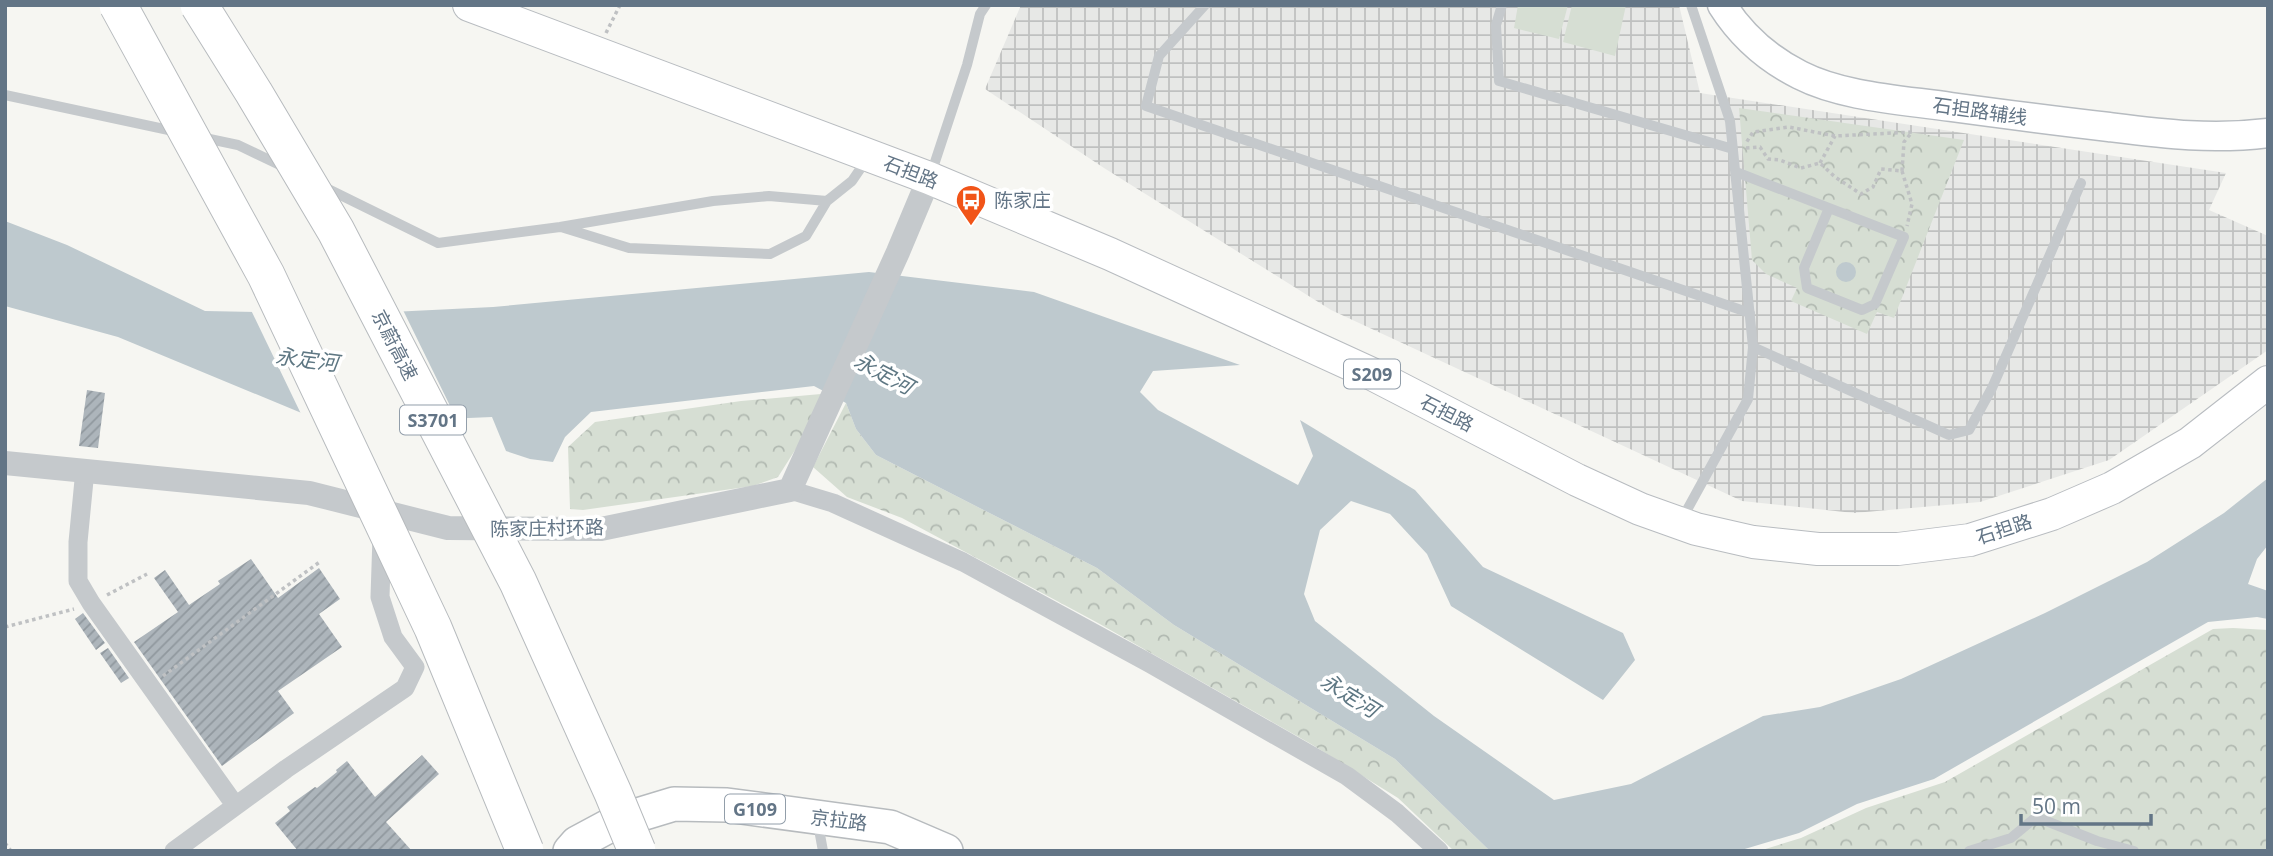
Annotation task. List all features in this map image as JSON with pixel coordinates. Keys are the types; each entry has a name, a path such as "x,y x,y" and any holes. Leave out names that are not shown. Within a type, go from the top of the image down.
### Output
{"highway":[{"path":"118,5 266,275 433,628 525,851"},
{"name":"京蔚高速","path":"199,5 335,232 518,582 613,793 636,851"},
{"name":"京拉路","path":"570,851 577,843 618,821 674,804 727,805 890,827 946,851"}],"main road":[{"name":"石担路","path":"469,5 929,178 1110,254 1372,374 1577,480 1640,509 1679,523 1753,542 1818,549 1898,549 1970,540 2052,514 2112,488 2190,443 2268,382"},
{"name":"石担路辅线","path":"1722,5 1739,29 1765,53 1801,76 1850,92 2182,136 2228,138 2268,133"}],"street":[{"path":"929,178 790,490 833,503 963,562 1320,758 1397,813 1439,851"},
{"name":"陈家庄村环路","path":"5,463 309,493 448,528 601,529 790,490"},
{"path":"85,470 78,542 78,580 91,603 236,806"},
{"path":"174,851 286,769 405,688 415,667 393,637 380,597 384,512"}],"lane":[{"path":"1205,5 1159,56 1146,106 1750,313"},
{"path":"1502,5 1496,25 1499,81 1733,149"},
{"path":"1679,523 1748,399 1754,347 1730,121 1691,5"},
{"path":"929,178 983,8"},
{"path":"5,96 238,145 438,243 713,201 769,196 827,201"},
{"path":"560,226 629,248 771,254 806,236 827,201 852,181 869,155"},
{"path":"1736,172 1904,237 1875,304 1863,310 1807,288 1804,268 1829,208"},
{"path":"1754,347 1949,435 1969,430 1992,388 2081,183"},
{"path":"817,817 823,851"},
{"path":"1969,851 2011,838 2036,817 2097,841 2134,851"}],"path":[{"path":"1835,136 1820,163 1801,168 1780,160 1768,159 1760,148 1743,148 1753,132 1789,127 1835,136 1912,132 1904,142 1902,171 1912,204 1904,237"},
{"path":"1820,163 1835,177 1861,194 1873,187 1881,169 1902,171"},
{"path":"150,686 321,561"},
{"path":"5,843 11,851"}],"shaded area":[{"path":"1021,5 1679,5 1700,93 2226,173 2209,210 2268,236 2268,350 2109,460 1980,502 1854,513 1742,501 1331,310 1104,168 985,89"}],"green space":[{"path":"1518,5 1568,5 1559,39 1514,28"},
{"path":"1572,5 1626,5 1615,56 1563,42"},
{"path":"1739,108 1964,140 1894,318 1877,312 1867,334 1791,301 1797,288 1766,274 1752,260"},
{"path":"821,394 804,436 778,477 753,486 583,510 570,509 568,447 595,422 741,401"},
{"path":"846,403 856,429 876,455 1097,568 1174,625 1395,759 1490,851 1454,851 1398,798 1311,744 1098,623 902,518 847,497 813,467"},
{"path":"2213,629 2268,630 2268,851 1759,851 1801,838 1866,808 1945,782"}],"water":[{"name":"永定河","path":"5,221 67,245 205,311 351,314 493,307 869,272 1034,292 1240,365 1153,371 1140,392 1158,410 1298,485 1313,456 1300,420 1415,490 1483,567 1623,633 1635,660 1603,700 1451,606 1427,554 1390,514 1351,501 1320,530 1304,594 1315,621 1434,716 1554,800 1631,784 1763,716 1820,707 1901,679 2045,613 2147,562 2224,513 2268,478 2268,545 2257,559 2248,584 2268,591 2268,619 2257,617 2208,622 1934,779 1857,804 1799,833 1738,851 1490,851 1395,759 1174,625 1097,568 876,455 856,429 846,403 814,386 591,412 565,437 553,462 530,459 506,451 492,417 328,424 118,337 5,306"},
{"path":"1842,262 1850,262 1856,272 1850,282 1842,282 1836,276 1836,268"}],"pier":[{"path":"250,308 351,311 402,308 458,422 328,427 302,416"}],"building":[{"path":"87,390 105,393 98,448 79,446"},
{"path":"251,559 278,598 319,568 340,599 319,614 342,647 278,691 294,713 222,766 134,642 178,612 154,578 165,570 189,605"},
{"path":"83,613 105,643 96,650 75,619"},
{"path":"108,648 129,678 121,683 100,653"},
{"path":"422,755 439,774 386,822 412,851 298,851 275,823 290,811 287,807 317,788 347,761 375,797"}],"place":[{"name":"陈家庄","path":"971,227"}]}
